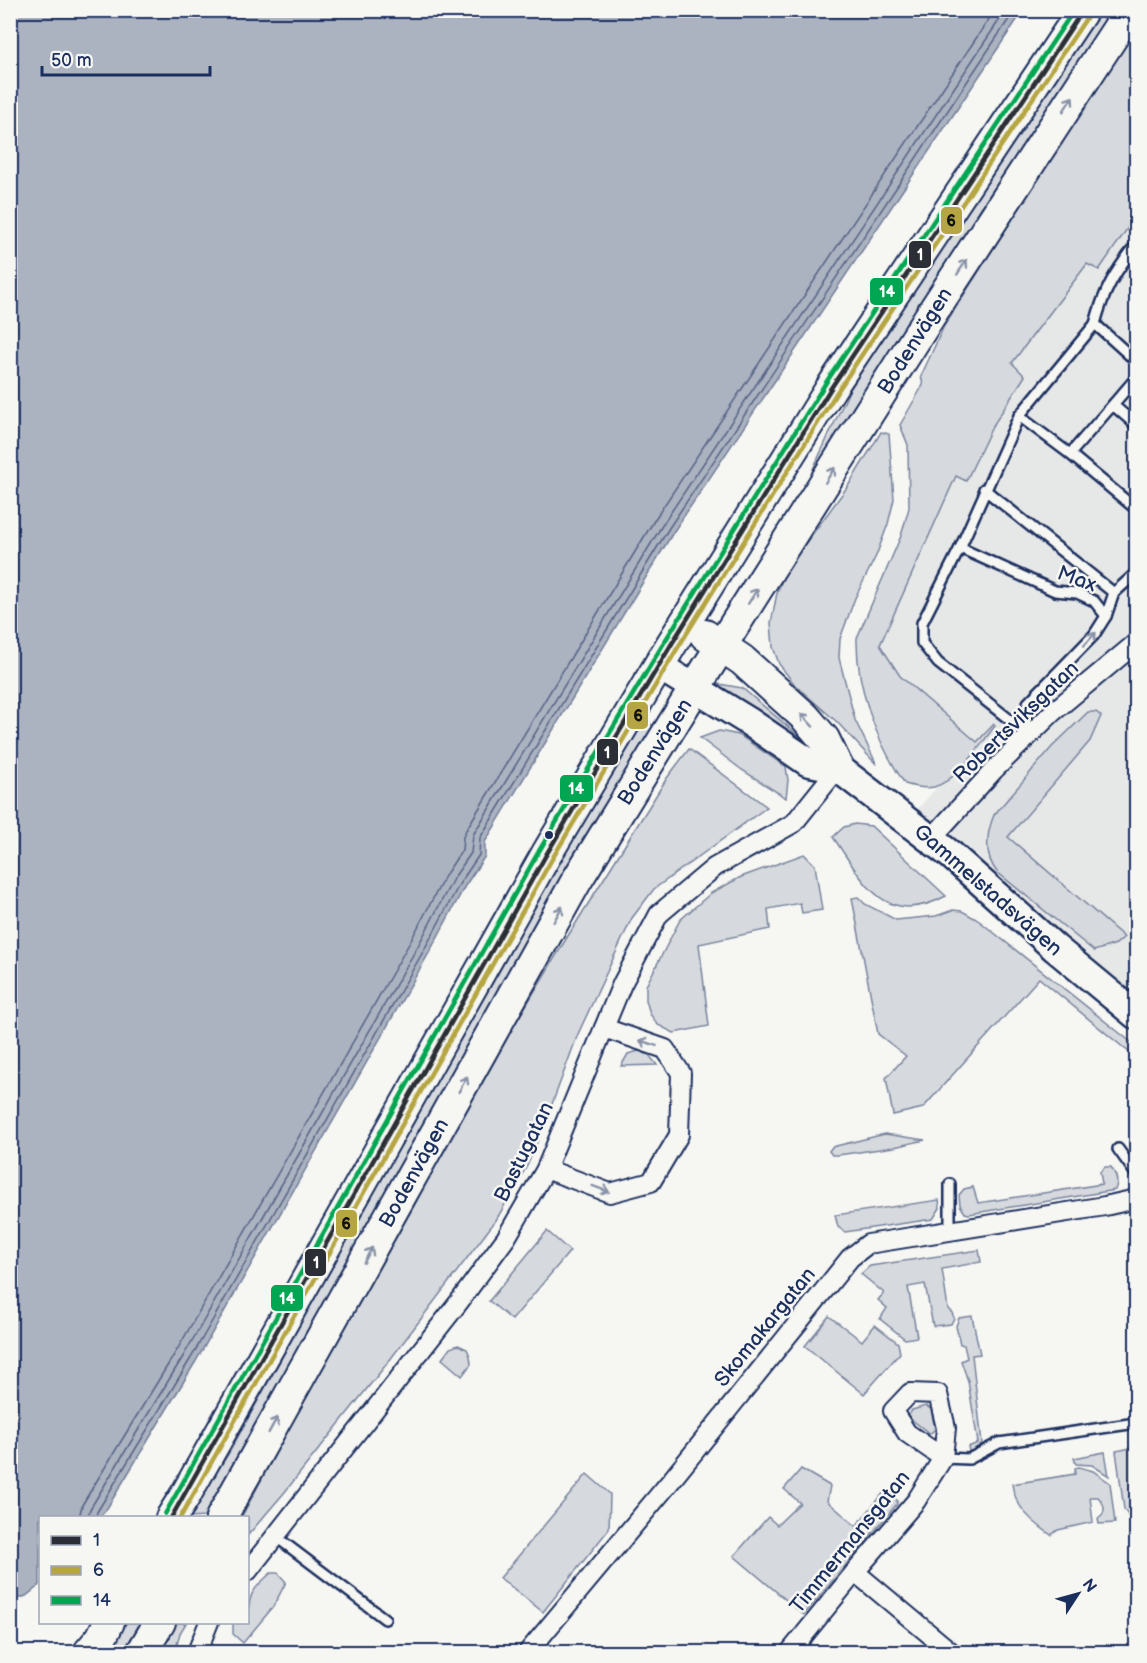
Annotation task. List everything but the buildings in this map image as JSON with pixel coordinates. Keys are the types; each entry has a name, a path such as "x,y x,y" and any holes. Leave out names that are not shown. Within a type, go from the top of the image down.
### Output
{"main road":[{"name":"Bodenvägen","path":"172,1516 546,855 685,622 831,388 1083,10"},
{"name":"Bodenvägen","path":"222,1516 577,880 695,688 930,316 1129,12"},
{"path":"685,622 742,660 805,717 824,740 838,768"},
{"path":"89,1653 102,1638 109,1624"},
{"path":"142,1653 159,1624"}],"street":[{"name":"Robertsviksgatan","path":"931,839 1053,712 1137,643"},
{"path":"659,666 808,762 838,768"},
{"name":"Gammelstadsvägen","path":"838,768 931,839 1055,948 1137,1015"},
{"name":"Bastugatan","path":"249,1570 459,1302 506,1238 546,1169 622,984 659,914 715,867 794,823 838,768"},
{"path":"546,1169 610,1193 651,1182 679,1135 681,1073 665,1049 603,1028"},
{"name":"Skomakargatan","path":"528,1653 670,1482 850,1258 868,1244 1137,1199"},
{"name":"Timmermansgatan","path":"790,1653 916,1501 943,1458"},
{"path":"855,1572 951,1653"},
{"path":"197,1653 209,1624"}],"lane":[{"path":"1029,735 938,663 922,643 922,623 960,548 984,489 1019,416 1095,324 1101,301 1114,272 1137,244"},
{"path":"1095,324 1137,361"},
{"path":"1070,454 1137,378"},
{"path":"1113,405 1137,424"},
{"path":"1019,416 1137,509"},
{"path":"984,489 1114,592"},
{"name":"Max","path":"960,548 1055,591 1077,593 1094,601 1106,616 1094,635 1029,703 1025,718 1029,735"},
{"path":"1106,616 1114,592 1137,573"},
{"path":"1118,1149 1137,1174"},
{"path":"950,1184 950,1230"},
{"path":"943,1458 969,1460 999,1443 1137,1423"},
{"path":"275,1536 384,1619"}],"shaded area":[{"path":"1099,11 1113,11 982,206 817,472 813,469 850,389"},
{"path":"1136,25 1136,216 1099,270 1087,264 1012,363 1025,376 992,427 966,481 956,476 880,645 900,676 977,742 994,724 995,726 961,769 943,783 927,788 905,784 877,733 870,714 860,676 857,638 901,536 909,508 908,445 900,425 923,385 921,376 944,326"},
{"path":"1136,197 1136,1010 909,819 975,744 897,678 877,642 1011,359"},
{"path":"881,432 889,434 894,499 888,524 876,556 855,598 840,639 839,658 855,720 877,765 837,722 795,685 779,664 773,647 771,623 777,593 786,570 848,486"},
{"path":"719,684 742,688 811,746 809,749 719,689"},
{"path":"1088,712 1096,712 1101,716 1090,741 1008,837 1124,937 1116,944 1094,951 997,872 988,852 989,830 994,815 1052,747"},
{"path":"643,718 656,728 608,801 538,918 207,1516 189,1516 230,1451 512,943"},
{"path":"719,731 739,735 786,767 788,780 786,798 742,770 700,738"},
{"path":"689,749 767,807 654,889 632,918 578,1034 527,1166 496,1220 389,1361 249,1534 249,1516 242,1516 417,1200 447,1138 566,939 667,778"},
{"path":"855,824 871,826 946,896 925,905 907,907 891,904 878,896 855,870 833,837 844,827"},
{"path":"804,854 815,865 822,910 802,913 800,903 768,909 770,929 699,944 709,1026 674,1033 658,1025 650,1014 646,1000 646,986 680,920 711,893 741,877"},
{"path":"858,897 865,904 896,920 936,916 953,910 962,911 978,920 1136,1046 1136,1058 1039,978 923,1108 893,1115 886,1078 906,1056 878,1034 852,898"},
{"path":"639,1051 649,1055 657,1065 621,1066 628,1054"},
{"path":"885,1134 925,1140 838,1155 832,1155 829,1151 832,1147"},
{"path":"1105,1167 1111,1167 1116,1175 1115,1190 969,1214 965,1213 960,1205 959,1195 964,1189 973,1187 978,1203 1102,1184 1100,1172"},
{"path":"939,1200 940,1208 933,1219 845,1232 838,1227 835,1215"},
{"path":"547,1231 570,1251 512,1320 489,1301"},
{"path":"979,1250 981,1262 942,1269 948,1309 954,1318 951,1324 933,1326 925,1284 908,1287 917,1337 905,1339 880,1319 887,1308 878,1300 884,1293 861,1274 870,1266"},
{"path":"829,1316 862,1341 875,1325 898,1343 900,1353 864,1394 805,1346"},
{"path":"972,1316 980,1354 972,1355 982,1443 973,1452 969,1451 968,1447 978,1443 968,1381 961,1361 967,1358 964,1345 960,1344 956,1326 959,1318"},
{"path":"458,1345 467,1349 470,1356 471,1364 462,1376 442,1359 450,1348"},
{"path":"926,1406 931,1409 935,1429 930,1434 909,1415 912,1410"},
{"path":"1136,1447 1136,1512 1129,1517 1124,1509 1116,1451"},
{"path":"1105,1452 1109,1476 1092,1465 1076,1464 1074,1458"},
{"path":"1075,1468 1093,1471 1110,1483 1115,1523 1099,1524 1098,1519 1104,1511 1103,1505 1098,1497 1090,1497 1093,1522 1058,1530 1051,1535 1021,1507 1012,1484 1075,1474"},
{"path":"801,1469 830,1486 827,1501 856,1526 885,1491 897,1500 897,1504 804,1615 734,1556 768,1517 777,1525 800,1503 784,1489"},
{"path":"587,1474 610,1494 609,1529 543,1612 500,1578"},
{"path":"271,1573 278,1573 286,1582 273,1607 243,1643 233,1634 233,1624 249,1624 250,1600 259,1584"},
{"path":"125,1624 139,1624 123,1652 110,1652"},
{"path":"173,1624 185,1624 180,1633 175,1652 157,1652"}],"water":[{"path":"10,11 1023,11 674,531 485,842 485,856 465,886 196,1361 106,1510 101,1516 39,1516 39,1586 26,1596 11,1601"}],"transit line":[{"name":"14","path":"165,1514 539,851 665,641 825,384 1074,10"},
{"name":"1","path":"172,1516 546,855 671,645 831,388 1083,10"},
{"name":"6","path":"181,1516 552,859 677,649 837,392 1089,14"}]}
